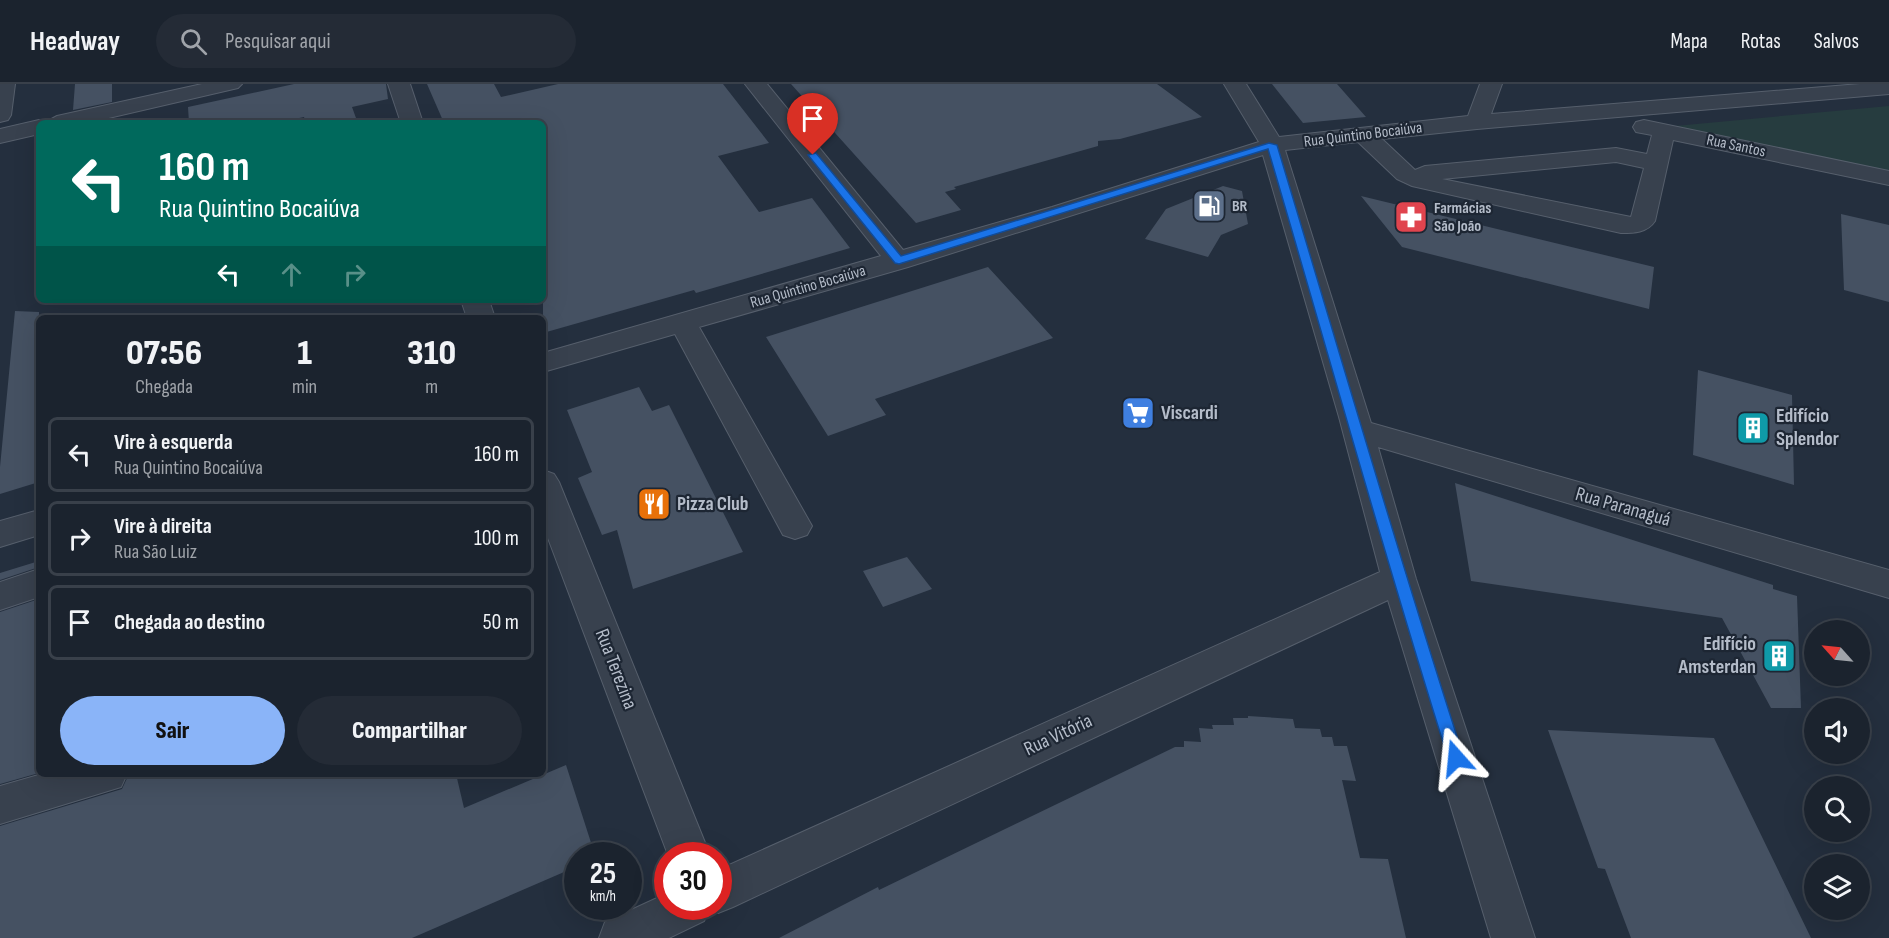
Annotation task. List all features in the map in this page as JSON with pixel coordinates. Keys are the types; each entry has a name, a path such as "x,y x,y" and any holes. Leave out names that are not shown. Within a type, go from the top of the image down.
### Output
{"street":[{"path":"0,115 4,84"},
{"path":"70,120 231,84"},
{"path":"399,84 411,120"},
{"path":"756,84 899,261"},
{"path":"1235,84 1272,145 1357,430 1398,579 1513,938"},
{"path":"1477,122 1491,84"},
{"name":"Rua Quintino Bocaiúva","path":"546,362 899,261 1272,145 1477,122 1889,88"},
{"name":"Rua Santos","path":"1582,114 1889,178"},
{"path":"0,136 36,128"},
{"path":"1364,135 1405,174 1420,181 1622,225 1636,225 1642,221 1664,131"},
{"path":"1405,174 1616,156 1656,164"},
{"path":"683,323 795,526"},
{"name":"Rua Paranaguá","path":"1357,430 1889,584"},
{"name":"Rua Terezina","path":"546,490 684,842"},
{"path":"0,534 36,523"},
{"name":"Rua Vitória","path":"732,886 1398,579"},
{"path":"0,596 36,584"},
{"path":"0,805 97,777"},
{"path":"621,938 659,920"}],"green space":[{"path":"1889,106 1889,171 1675,126"}],"building":[{"path":"75,84 112,84 112,102 73,110"},
{"path":"294,84 386,84 388,99 352,107 356,118 347,120 305,120 304,117 290,120 189,120 188,107"},
{"path":"427,84 494,84 501,97 558,84 723,84 769,143 718,156 759,212 812,198 850,248 696,293 694,290 546,332 543,303 546,303 546,120 443,120"},
{"path":"791,84 1157,84 1202,117 1120,139 1098,141 1098,146 954,187 956,189 945,192 961,210 916,223"},
{"path":"1272,84 1337,84 1366,117 1303,123"},
{"name":"BR","path":"1223,186 1242,191 1248,224 1221,235 1208,257 1145,239 1166,209"},
{"path":"1361,196 1654,267 1649,309 1402,247"},
{"path":"1841,214 1889,225 1889,302 1844,290"},
{"path":"988,267 1053,338 875,399 886,415 828,436 766,337"},
{"path":"15,311 39,312 39,315 36,315 36,483 0,494 0,467"},
{"name":"Edifício Splendor","path":"1698,370 1792,395 1794,485 1693,455"},
{"name":"Pizza Club","path":"639,387 652,411 669,405 743,552 633,589 617,530 602,535 578,478 592,472 567,410"},
{"path":"1455,483 1773,585 1773,589 1797,596 1801,708 1771,708 1722,618 1471,581"},
{"path":"907,557 932,589 883,607 863,571"},
{"path":"36,562 36,568 0,580 0,573"},
{"path":"36,600 36,774 0,784 0,612"},
{"path":"1248,716 1293,719 1295,728 1320,729 1322,737 1332,737 1334,746 1347,746 1356,781 1342,780 1360,858 1388,859 1406,938 779,938 878,887 879,890 1175,747 1184,747 1184,741 1201,742 1199,728 1213,729 1212,725 1234,725 1233,718 1248,718"},
{"path":"1548,730 1714,738 1811,938 1631,938 1605,869 1598,868"},
{"path":"566,765 591,842 564,842 564,872 412,938 0,938 0,826 122,789 128,777 457,777 464,808 538,777 546,777 546,773"}],"place":[{"name":"BR","path":"1209,206"},
{"name":"Farmácias São João","path":"1411,217"},
{"name":"Viscardi","path":"1138,413"},
{"name":"Edifício Splendor","path":"1753,428"},
{"name":"Pizza Club","path":"654,504"},
{"name":"Edifício Amsterdan","path":"1779,656"}],"route":[{"path":"813,155 899,261 1272,145 1354,417 1398,579 1456,758"}]}
